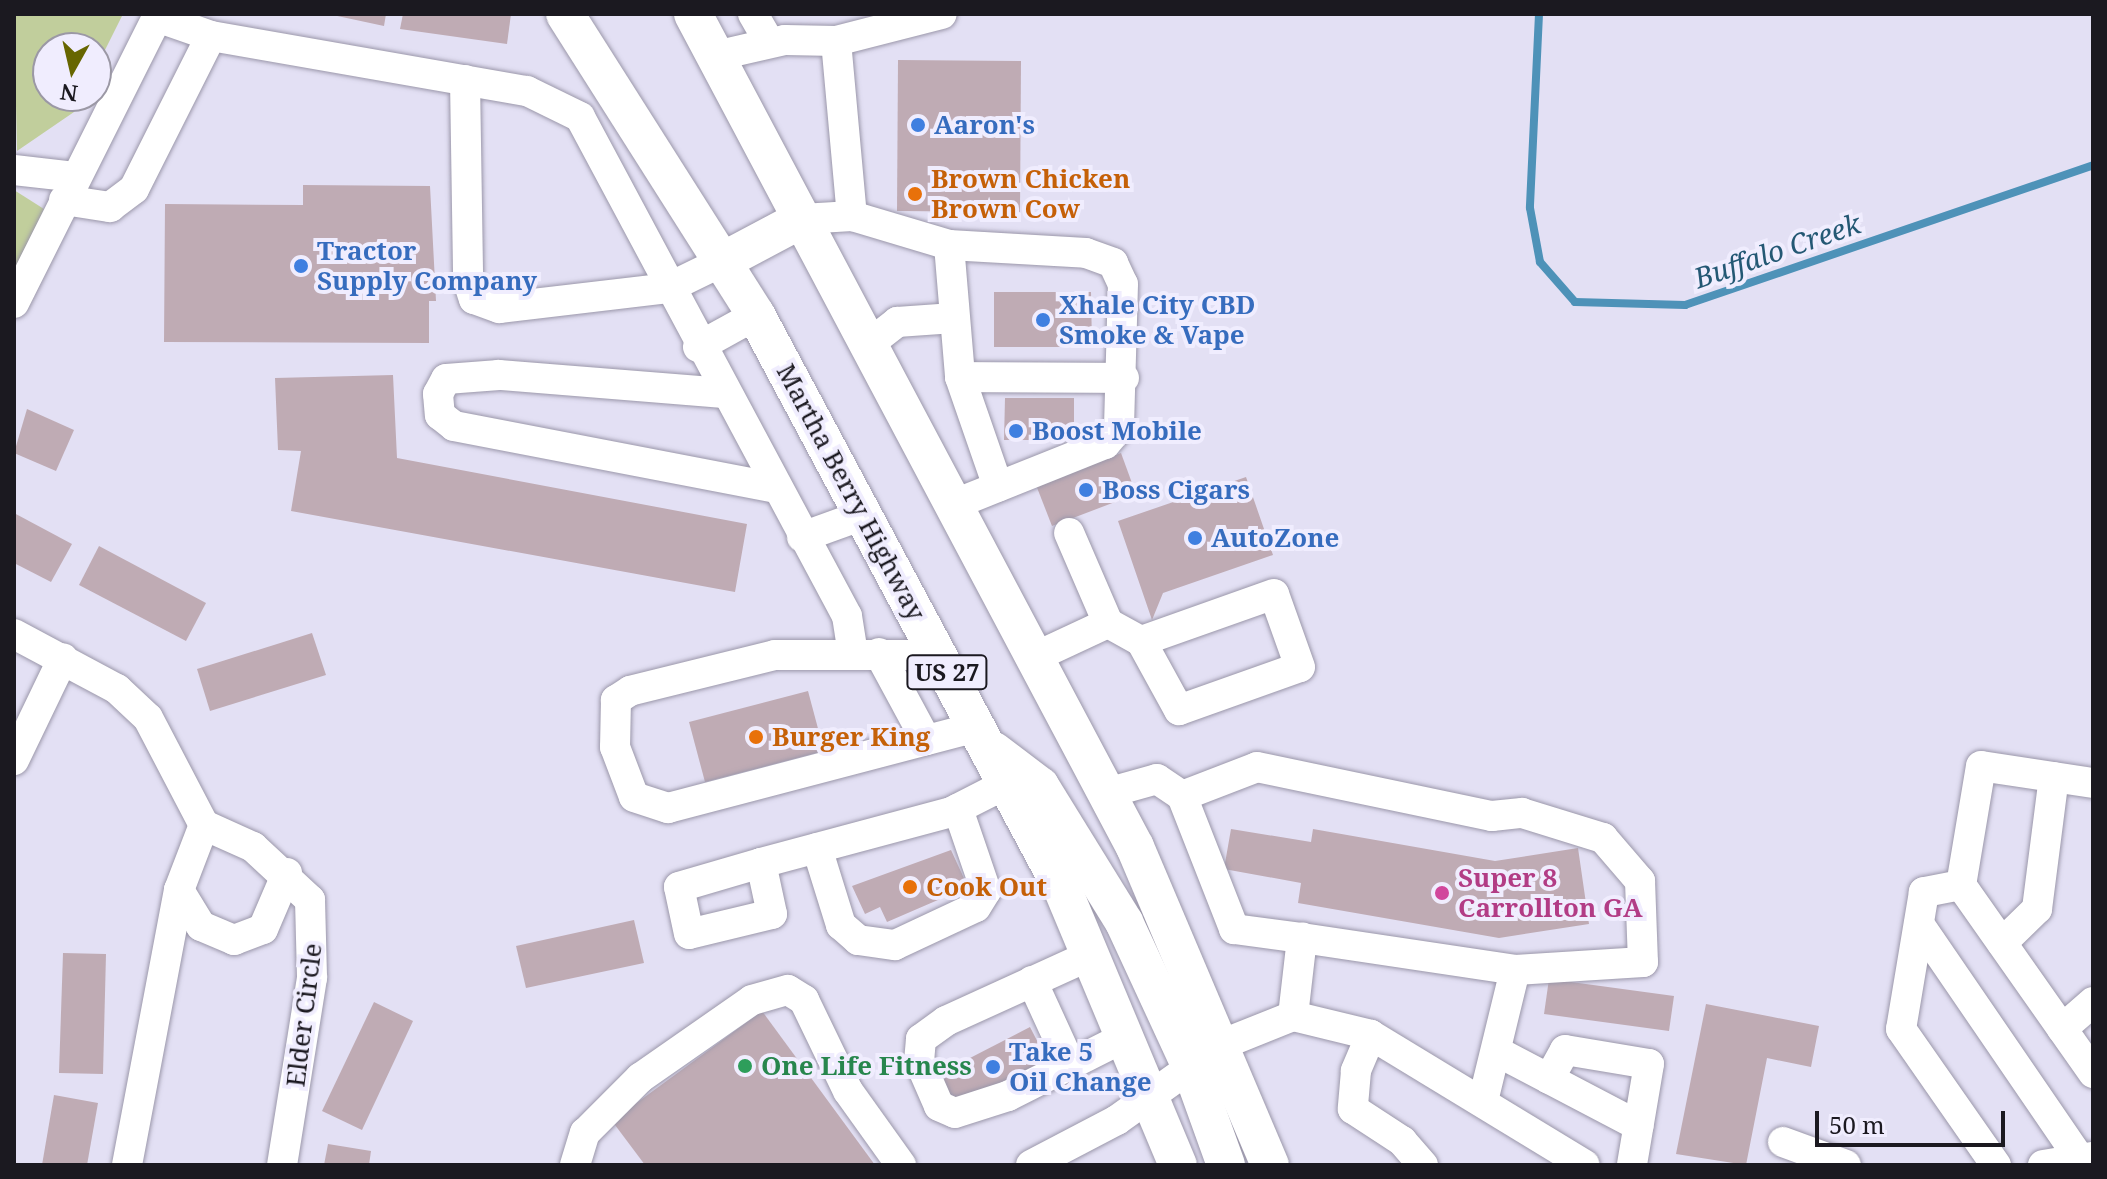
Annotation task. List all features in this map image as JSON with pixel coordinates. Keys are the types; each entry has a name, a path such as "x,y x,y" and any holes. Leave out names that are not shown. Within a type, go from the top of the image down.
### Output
{"main road":[{"name":"Martha Berry Highway","path":"565,14 756,315 938,655 1093,954 1178,1165"},
{"name":"US 27","path":"693,14 1107,793 1223,1044 1270,1165"},
{"path":"723,261 802,219"},
{"path":"980,735 1040,786 1096,873 1190,1065 1226,1165"}],"street":[{"path":"753,14 769,42"},
{"path":"715,56 769,42 836,41 942,14"},
{"path":"14,303 158,16 211,36 527,91 580,117 698,347 802,537 866,652 926,740"},
{"path":"14,170 70,188 102,209 134,189 211,36"},
{"path":"836,41 852,216"},
{"path":"465,80 468,281 474,299 499,308 668,288 723,261"},
{"path":"802,219 852,216 949,245 1086,253 1113,263 1123,284 1124,378 1119,428 1105,444 955,504"},
{"path":"949,245 960,377 998,487"},
{"path":"698,347 756,315"},
{"path":"869,344 897,322 954,318"},
{"path":"724,393 499,375 446,379 438,394 440,415 454,426 775,488"},
{"path":"960,377 1124,378"},
{"path":"802,537 863,515"},
{"path":"1069,533 1108,623 1141,641 1179,710 1300,667 1274,594 1141,641"},
{"path":"1035,657 1108,623"},
{"path":"14,634 117,689 148,718 204,825 179,890 127,1165"},
{"path":"938,655 866,652 775,655 630,691 612,715 634,797 668,808 926,740 980,735"},
{"path":"15,756 63,658"},
{"path":"2093,783 1981,766 1961,885 2093,1073"},
{"path":"1107,793 1157,779 1182,796 1234,929 1515,970 1643,962 1640,881 1603,838 1522,813 1492,816 1257,767 1182,796"},
{"path":"2002,943 2037,909 2054,777"},
{"path":"761,863 958,809 1006,784"},
{"path":"817,848 841,925 858,940 895,945 976,907 986,891 958,809"},
{"name":"Elder Circle","path":"204,825 287,873 310,900 315,924 282,1165"},
{"path":"179,890 201,926 243,939 273,916 287,873"},
{"path":"1961,885 1924,892 1901,1029 1996,1165"},
{"path":"1919,924 2086,1158 2043,1165"},
{"path":"1293,1016 1302,938"},
{"path":"1093,954 1032,981 921,1039 919,1060 939,1106 955,1113 1071,1066 1127,1036"},
{"path":"1483,1101 1515,970"},
{"path":"1032,981 1071,1066"},
{"path":"575,1165 585,1133 640,1078 752,1000 788,990 804,1000 848,1091 901,1165"},
{"path":"2062,1029 2093,1002"},
{"path":"1031,1165 1117,1120 1151,1092 1223,1044 1293,1016 1371,1035 1585,1165"},
{"path":"1371,1035 1356,1071 1353,1109 1402,1141 1423,1165"},
{"path":"1549,1079 1565,1050 1649,1064 1632,1165"},
{"path":"1496,1051 1639,1126"},
{"path":"1783,1142 1846,1165"}],"green space":[{"path":"14,14 123,14 112,36 112,32 32,32 32,112 74,112 17,151"},
{"path":"14,190 44,209 14,271"}],"building":[{"path":"328,14 386,14 384,26"},
{"path":"403,14 511,14 507,44 400,29"},
{"path":"898,60 1021,61 1020,212 897,211"},
{"name":"Tractor Supply Company","path":"303,185 430,186 436,301 429,301 429,343 164,342 165,204 303,205"},
{"name":"Xhale City CBD Smoke & Vape","path":"994,292 1091,292 1092,347 994,347"},
{"path":"393,375 397,458 747,524 735,592 291,511 301,451 278,450 275,378"},
{"path":"1005,398 1074,398 1074,440 1004,440"},
{"path":"27,409 74,430 56,471 14,453"},
{"name":"Boss Cigars","path":"1121,453 1136,494 1052,526 1036,485"},
{"name":"AutoZone","path":"1246,477 1273,555 1163,593 1152,620 1118,521"},
{"path":"14,513 72,544 51,582 14,563"},
{"path":"99,546 206,603 186,641 79,585"},
{"path":"312,633 326,675 210,711 197,669"},
{"name":"Burger King","path":"808,691 824,751 705,782 689,722"},
{"name":"Super 8 Carrollton GA","path":"1231,829 1311,842 1313,829 1495,861 1578,848 1589,924 1499,938 1298,903 1301,883 1224,869"},
{"name":"Cook Out","path":"951,850 968,887 887,922 880,907 865,914 852,886"},
{"path":"634,920 644,963 526,988 516,946"},
{"path":"63,953 106,954 103,1074 59,1073"},
{"path":"1549,979 1674,996 1669,1031 1544,1014"},
{"path":"374,1002 413,1021 362,1130 322,1111"},
{"path":"1706,1004 1819,1026 1811,1067 1767,1058 1746,1165 1676,1154"},
{"name":"One Life Fitness","path":"762,1011 875,1165 645,1165 612,1121"},
{"name":"Take 5 Oil Change","path":"1030,1027 1047,1060 957,1107 939,1074"},
{"path":"54,1095 98,1103 87,1165 42,1165"},
{"path":"328,1144 371,1151 369,1165 324,1165"}],"waterway":[{"name":"Buffalo Creek","path":"1539,14 1530,208 1540,262 1575,302 1685,305 2093,165"}],"place":[{"name":"Aaron's","path":"918,125"},
{"name":"Brown Chicken Brown Cow","path":"915,194"},
{"name":"Tractor Supply Company","path":"301,266"},
{"name":"Xhale City CBD Smoke & Vape","path":"1043,320"},
{"name":"Boost Mobile","path":"1016,431"},
{"name":"Boss Cigars","path":"1086,490"},
{"name":"AutoZone","path":"1195,538"},
{"name":"Burger King","path":"756,737"},
{"name":"Cook Out","path":"910,887"},
{"name":"Super 8 Carrollton GA","path":"1442,893"},
{"name":"One Life Fitness","path":"745,1066"},
{"name":"Take 5 Oil Change","path":"993,1067"}]}
